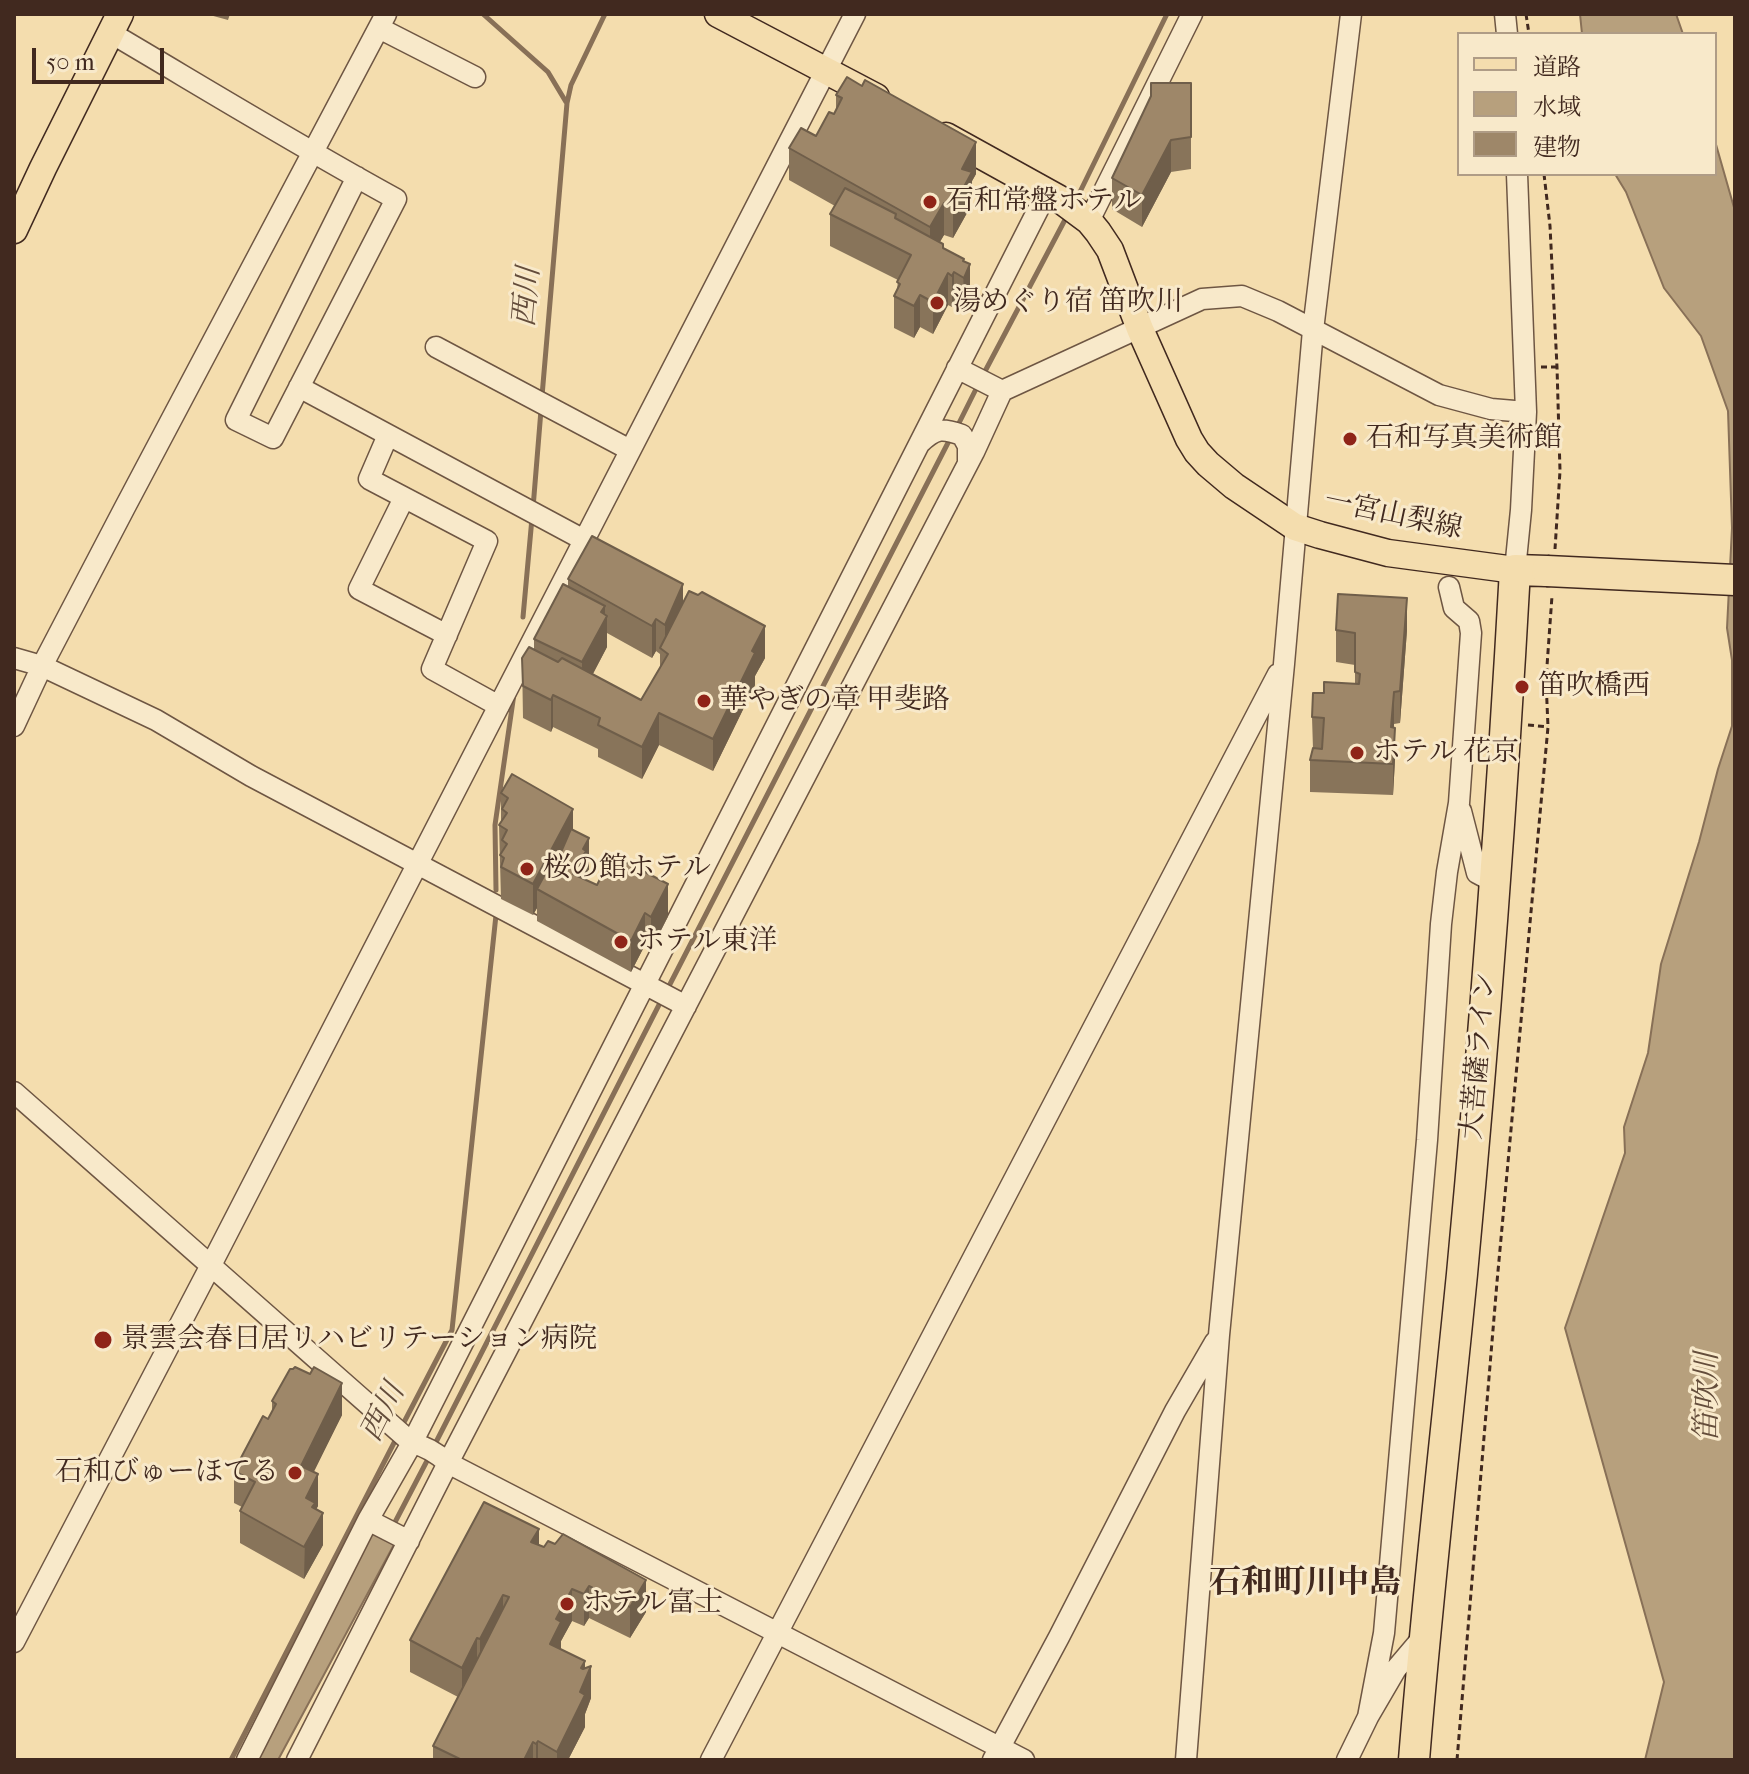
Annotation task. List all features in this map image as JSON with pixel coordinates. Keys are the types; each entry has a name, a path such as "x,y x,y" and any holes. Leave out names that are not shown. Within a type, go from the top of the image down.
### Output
{"highway":[{"path":"1515,570 1735,580"},
{"name":"大菩薩ライン","path":"1414,1760 1481,1063 1515,570"}],"main road":[{"path":"718,14 895,108"},
{"path":"14,230 116,24"},
{"name":"一宮山梨線","path":"923,123 1067,205 1110,250 1140,329 1189,439 1197,452 1234,486 1295,527 1320,535 1388,553 1515,570"}],"street":[{"path":"14,1642 855,14"},
{"path":"247,1760 372,1522 918,446 979,380 1067,205 1192,14"},
{"path":"1186,1760 1219,1335 1313,330 1351,14"},
{"path":"14,726 42,666 383,21 475,77"},
{"path":"116,24 312,154 357,177 396,199 273,438 236,420 357,177"},
{"path":"1515,570 1526,412 1517,176"},
{"path":"979,380 1140,329 1202,299 1242,296 1278,311 1439,395 1491,409 1526,412"},
{"path":"436,347 630,450"},
{"path":"297,1760 444,1460 686,1006 968,463 979,380"},
{"path":"299,387 584,540"},
{"path":"918,446 932,432 946,430 962,435 968,446 968,463"},
{"path":"388,435 369,479 487,541 432,669 499,706"},
{"path":"404,498 359,589 447,635"},
{"path":"1368,1717 1384,1633 1427,1140 1441,924 1459,803 1471,633 1469,621 1454,608 1449,587"},
{"path":"14,658 42,666 156,720 251,776 686,1006"},
{"path":"711,1760 1284,664"},
{"path":"1459,803 1477,873 1494,882"},
{"path":"14,1092 411,1441 778,1633 996,1754 1024,1760"},
{"path":"996,1754 1175,1411 1219,1335"},
{"path":"372,1522 404,1538"},
{"path":"1347,1760 1396,1669 1424,1636"}],"path":[{"path":"1457,1760 1548,727 1546,680 1560,471 1550,226 1544,176"},
{"path":"1518,724 1548,727"}],"water":[{"path":"1580,14 1676,14 1682,32 1582,32"},
{"name":"笛吹川","path":"1717,148 1735,211 1735,1760 1645,1760 1664,1682 1565,1328 1625,1153 1624,1127 1648,1053 1661,964 1732,726 1732,660 1727,628 1732,528 1728,411 1701,336 1664,288 1626,192 1616,176 1717,176"},
{"path":"375,1528 397,1539 278,1760 254,1760"}],"building":[{"path":"847,77 862,86 865,80 976,142 962,169 972,172 953,207 944,203 930,227 789,148 801,128 816,136 829,112 834,114 842,98 836,95"},
{"path":"1151,83 1191,83 1191,137 1171,140 1142,195 1112,178 1151,96"},
{"path":"845,188 896,214 895,218 964,259 970,264 964,278 954,272 952,276 948,273 933,302 920,295 914,306 894,296 900,284 897,282 911,255 830,214"},
{"path":"592,536 683,584 665,625 656,619 652,626 568,579"},
{"path":"563,584 605,606 601,612 607,616 582,662 534,639"},
{"path":"689,591 698,595 702,592 765,626 713,739 659,713 642,747 598,725 600,718 553,695 551,700 523,686 522,658 529,647 558,662 562,658 641,700 668,654 660,648"},
{"path":"1338,594 1407,598 1400,691 1394,692 1391,727 1395,728 1393,764 1310,760 1313,748 1322,749 1324,718 1312,717 1313,693 1324,693 1324,682 1359,684 1360,674 1355,672 1355,633 1336,630"},
{"path":"512,774 573,809 533,884 501,867 504,858 500,855 507,844 502,840 507,830 499,825 507,813 502,809 508,798 501,793"},
{"path":"571,829 589,838 583,849 586,851 573,874 597,885 608,863 617,867 622,860 668,884 651,917 645,913 631,941 537,889 550,865 555,866"},
{"path":"295,1367 310,1374 314,1367 342,1383 301,1466 318,1474 306,1498 315,1503 312,1507 323,1513 304,1547 240,1511 255,1482 234,1471 263,1416 268,1419 276,1404 272,1401 290,1369"},
{"path":"484,1502 539,1529 531,1542 544,1547 548,1541 555,1544 563,1534 646,1580 630,1607 589,1586 584,1594 572,1589 556,1619 561,1622 550,1644 585,1661 581,1668 591,1666 580,1692 585,1695 557,1752 538,1741 536,1744 533,1742 524,1760 462,1760 433,1746 509,1597 503,1595 462,1668 410,1640"}],"waterway":[{"name":"西川","path":"483,14 548,72 566,102"},
{"name":"西川","path":"542,396 567,103 571,85 605,14"},
{"path":"1076,200 1167,14"},
{"path":"982,377 1067,216"},
{"path":"957,427 978,385"},
{"name":"西川","path":"533,508 541,410"},
{"path":"668,988 952,435"},
{"name":"西川","path":"523,617 532,518"},
{"name":"西川","path":"496,890 495,825 514,694"},
{"name":"西川","path":"401,1428 452,1330 496,915"},
{"path":"433,1448 663,997"},
{"name":"西川","path":"231,1760 397,1437"},
{"path":"393,1526 429,1457"}],"place":[{"name":"石和常盤ホテル","path":"930,202"},
{"name":"湯めぐり宿 笛吹川","path":"937,303"},
{"name":"石和写真美術館","path":"1350,439"},
{"name":"笛吹橋西","path":"1522,687"},
{"name":"華やぎの章 甲斐路","path":"704,701"},
{"name":"ホテル 花京","path":"1357,753"},
{"name":"桜の館ホテル","path":"527,869"},
{"name":"ホテル東洋","path":"621,942"},
{"name":"景雲会春日居リハビリテーション病院","path":"103,1340"},
{"name":"石和びゅーほてる","path":"295,1473"},
{"name":"ホテル富士","path":"567,1604"}],"district":[{"name":"石和町川中島","path":"1305,1584"}]}
